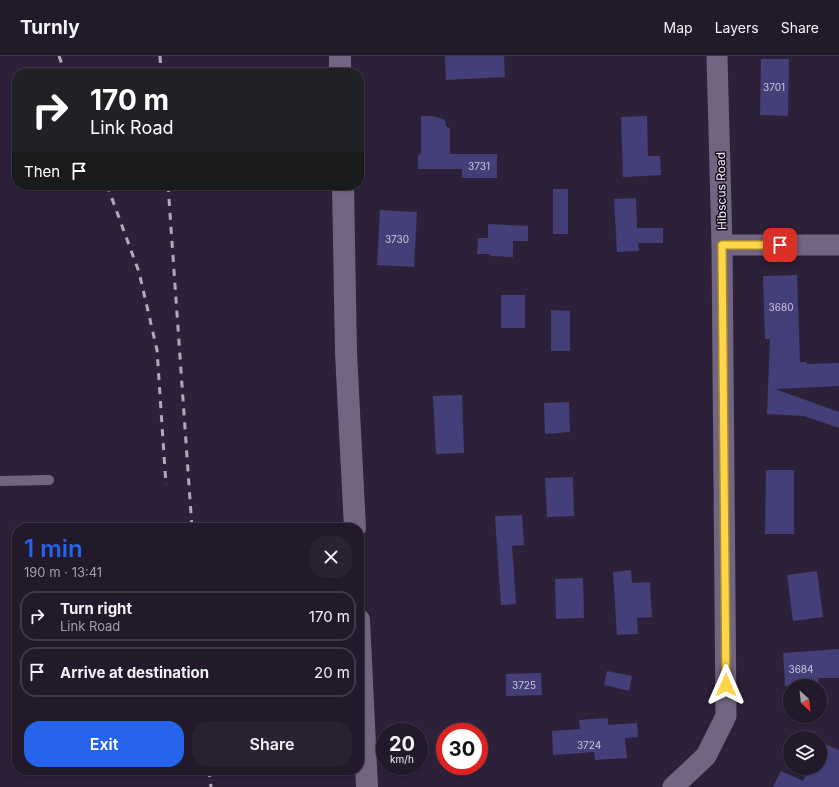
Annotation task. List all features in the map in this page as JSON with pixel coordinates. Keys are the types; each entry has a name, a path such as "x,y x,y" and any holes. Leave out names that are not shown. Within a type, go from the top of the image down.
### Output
{"street":[{"path":"340,56 340,68"},
{"name":"Hibscus Road","path":"672,787 706,756 726,716 722,245 717,56"},
{"path":"343,190 346,353 355,523"},
{"path":"722,245 839,245"},
{"path":"364,724 367,787"}],"lane":[{"path":"0,481 49,480"}],"building":[{"path":"445,56 504,56 505,77 446,80"},
{"path":"761,59 789,59 788,116 760,115"},
{"path":"421,116 433,116 445,120 446,126 450,129 450,154 497,154 497,178 462,178 462,169 418,169 418,155 421,154"},
{"path":"647,116 648,156 660,156 661,175 623,177 621,117"},
{"path":"553,189 568,189 568,234 553,234"},
{"path":"636,198 637,228 663,228 663,243 638,243 639,251 617,252 614,199"},
{"path":"380,210 417,212 414,267 377,265"},
{"path":"488,224 528,226 528,241 513,241 513,257 477,254 478,238 488,238"},
{"path":"797,275 800,362 807,362 807,364 839,363 839,386 775,389 839,412 839,428 804,416 767,414 770,339 765,339 763,276"},
{"path":"501,295 525,295 525,328 501,328"},
{"path":"551,310 570,311 570,351 551,351"},
{"path":"462,395 464,453 436,454 433,396"},
{"path":"569,402 570,432 545,434 544,403"},
{"path":"766,470 794,470 794,534 765,534"},
{"path":"573,477 574,516 547,517 545,478"},
{"path":"522,515 524,545 512,546 516,604 501,605 495,516"},
{"path":"631,570 632,583 650,582 652,617 637,618 638,634 617,635 613,572"},
{"path":"817,571 823,617 793,621 787,575"},
{"path":"583,578 584,618 556,619 555,579"},
{"path":"839,649 839,678 785,679 783,653"},
{"path":"607,671 632,676 629,691 604,685"},
{"path":"541,673 542,695 506,696 506,674"},
{"path":"608,718 608,725 637,723 638,737 625,738 627,758 595,760 594,752 553,755 552,731 580,729 579,720"},
{"path":"827,745 839,750 839,787 773,787 781,771 783,772 783,775 790,775 803,781 806,775 827,775"}],"railway":[{"path":"59,56 63,68"},
{"path":"160,56 161,68"},
{"path":"109,190 139,272 157,350 166,485"},
{"path":"168,190 192,523"},
{"path":"210,775 211,787"}],"route":[{"path":"726,685 722,245 780,245"}]}
